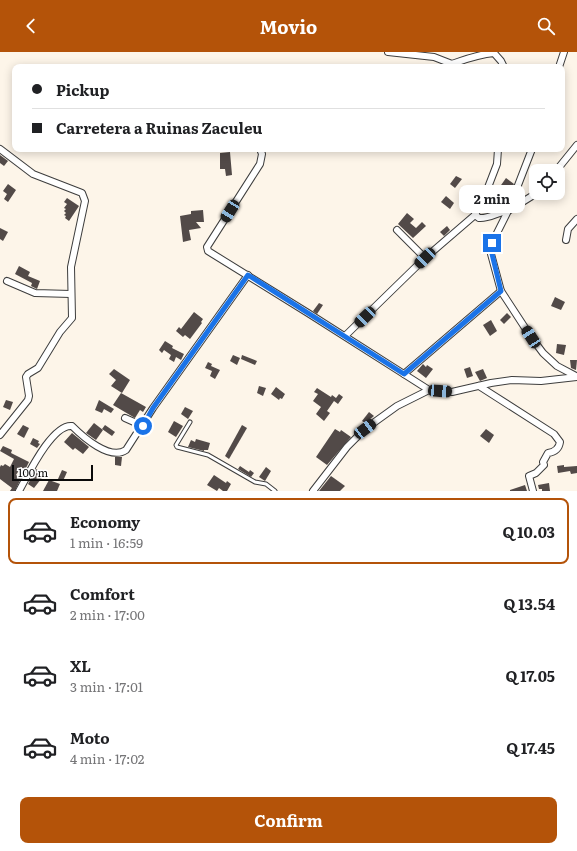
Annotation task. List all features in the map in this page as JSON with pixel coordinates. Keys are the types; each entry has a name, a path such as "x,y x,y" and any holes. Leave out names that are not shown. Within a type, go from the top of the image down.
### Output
{"street":[{"path":"388,52 434,55 452,64 469,58 494,53 502,64"},
{"path":"560,64 564,52"},
{"path":"562,164 577,145"},
{"path":"0,148 33,174 82,193 85,201 71,267 71,321 60,332 38,368 26,377 28,400 0,434"},
{"path":"261,152 260,164 207,249 213,255 248,275 429,390 452,392 512,380 541,381 577,377"},
{"path":"345,336 425,258 475,215 497,164 498,152"},
{"path":"531,152 508,211 492,243 492,254 501,291 531,337 543,353 557,366 577,377"},
{"path":"475,215 484,219 501,212 508,211 529,198"},
{"path":"566,240 568,229 577,219"},
{"path":"397,230 425,258"},
{"path":"19,491 42,451 57,433 68,426 72,426 96,446 117,453 122,453 126,450 143,426 153,408 248,275"},
{"path":"7,281 35,293 71,294"},
{"path":"404,374 501,291"},
{"path":"479,386 554,434 560,442 559,446 553,452 548,453 543,462 544,465 536,473 529,476 533,491"},
{"path":"313,491 347,447 365,429 397,406 429,390"},
{"path":"124,418 143,426"}],"lane":[{"path":"190,422 176,445 177,447 208,455 255,482 266,484 275,491"}],"building":[{"path":"230,152 232,175 226,176 225,169 220,169 220,153"},
{"path":"0,155 8,161 4,166 0,163"},
{"path":"456,176 462,179 455,188 450,184"},
{"path":"506,178 514,184 503,206 495,204 496,201 492,198"},
{"path":"8,184 16,190 8,202 4,199 7,194 3,191"},
{"path":"446,196 454,203 450,209 441,202"},
{"path":"67,198 79,206 69,221 64,215 66,213 64,211 66,209 64,208 67,204 64,202"},
{"path":"203,210 204,222 196,222 201,228 189,230 191,240 183,242 180,216 191,214 191,211"},
{"path":"407,213 414,219 410,223 416,228 422,222 426,226 413,238 398,224"},
{"path":"447,226 450,230 444,236 440,232"},
{"path":"0,228 8,232 3,241 0,239"},
{"path":"19,266 30,272 28,276 40,281 37,289 31,286 32,283 15,274"},
{"path":"555,297 565,302 561,310 551,306"},
{"path":"319,303 323,305 317,314 313,311"},
{"path":"194,312 203,319 201,322 202,323 190,339 185,335 183,337 176,331 179,327 181,329"},
{"path":"507,313 511,317 504,324 500,320"},
{"path":"491,320 497,331 490,336 483,325"},
{"path":"165,341 173,346 172,348 184,354 181,360 176,357 174,362 169,359 171,355 164,350 162,353 159,350"},
{"path":"557,344 566,345 564,355 556,353"},
{"path":"233,355 240,358 237,365 230,361"},
{"path":"242,355 257,361 255,365 241,359"},
{"path":"570,360 577,360 576,370 571,368"},
{"path":"208,362 212,364 211,366 220,370 215,379 210,376 212,371 205,368"},
{"path":"423,364 426,367 427,365 433,369 426,378 417,371"},
{"path":"470,367 473,376 467,378 464,369"},
{"path":"114,369 130,380 122,393 111,386 116,380 109,374"},
{"path":"483,369 487,378 480,381 475,372"},
{"path":"259,386 266,388 263,396 257,393"},
{"path":"276,387 285,394 282,399 280,398 279,400 271,394"},
{"path":"317,388 331,397 332,395 336,398 339,394 343,397 338,404 334,401 327,411 330,413 324,421 316,414 321,407 313,401 318,394 314,392"},
{"path":"121,393 146,407 143,412 140,410 135,418 113,405"},
{"path":"6,400 13,402 10,410 3,407"},
{"path":"99,400 114,409 111,413 104,409 102,413 95,410"},
{"path":"185,407 193,411 188,419 181,414"},
{"path":"369,412 374,416 365,423 362,421"},
{"path":"174,421 183,426 176,437 168,432"},
{"path":"94,423 103,430 96,440 86,433"},
{"path":"23,425 29,428 24,438 17,434"},
{"path":"105,425 115,432 112,436 102,429"},
{"path":"242,425 247,428 229,459 225,456"},
{"path":"335,429 340,432 341,430 351,437 327,465 316,457"},
{"path":"486,429 494,435 489,443 480,436"},
{"path":"72,433 89,447 83,454 75,448 73,450 64,442"},
{"path":"33,438 39,441 38,443 40,444 37,448 30,444"},
{"path":"196,439 210,443 208,450 204,451 188,447 191,440 195,442"},
{"path":"3,446 12,450 11,453 29,462 25,470 21,467 16,475 21,478 15,491 10,491 12,488 0,479 1,465 3,466 5,464 10,467 14,459 0,451"},
{"path":"115,457 122,457 121,466 115,465"},
{"path":"564,465 564,467 577,466 577,473 571,474 570,471 558,473 557,466"},
{"path":"240,466 249,472 250,470 254,473 251,477 238,469"},
{"path":"266,467 271,471 265,481 259,477"},
{"path":"36,469 45,474 34,488 28,484"},
{"path":"62,470 67,472 63,481 58,479"},
{"path":"214,475 226,483 227,481 231,484 227,491 223,491 219,488 217,491 207,485"},
{"path":"331,476 345,486 340,491 319,491"},
{"path":"49,480 60,484 57,491 43,491"},
{"path":"549,483 550,491 542,491 542,489 539,489 538,485"},
{"path":"525,485 527,491 510,491 510,490"}],"route":[{"path":"143,426 153,408 248,275 404,374 501,291 492,254 492,243"}]}
